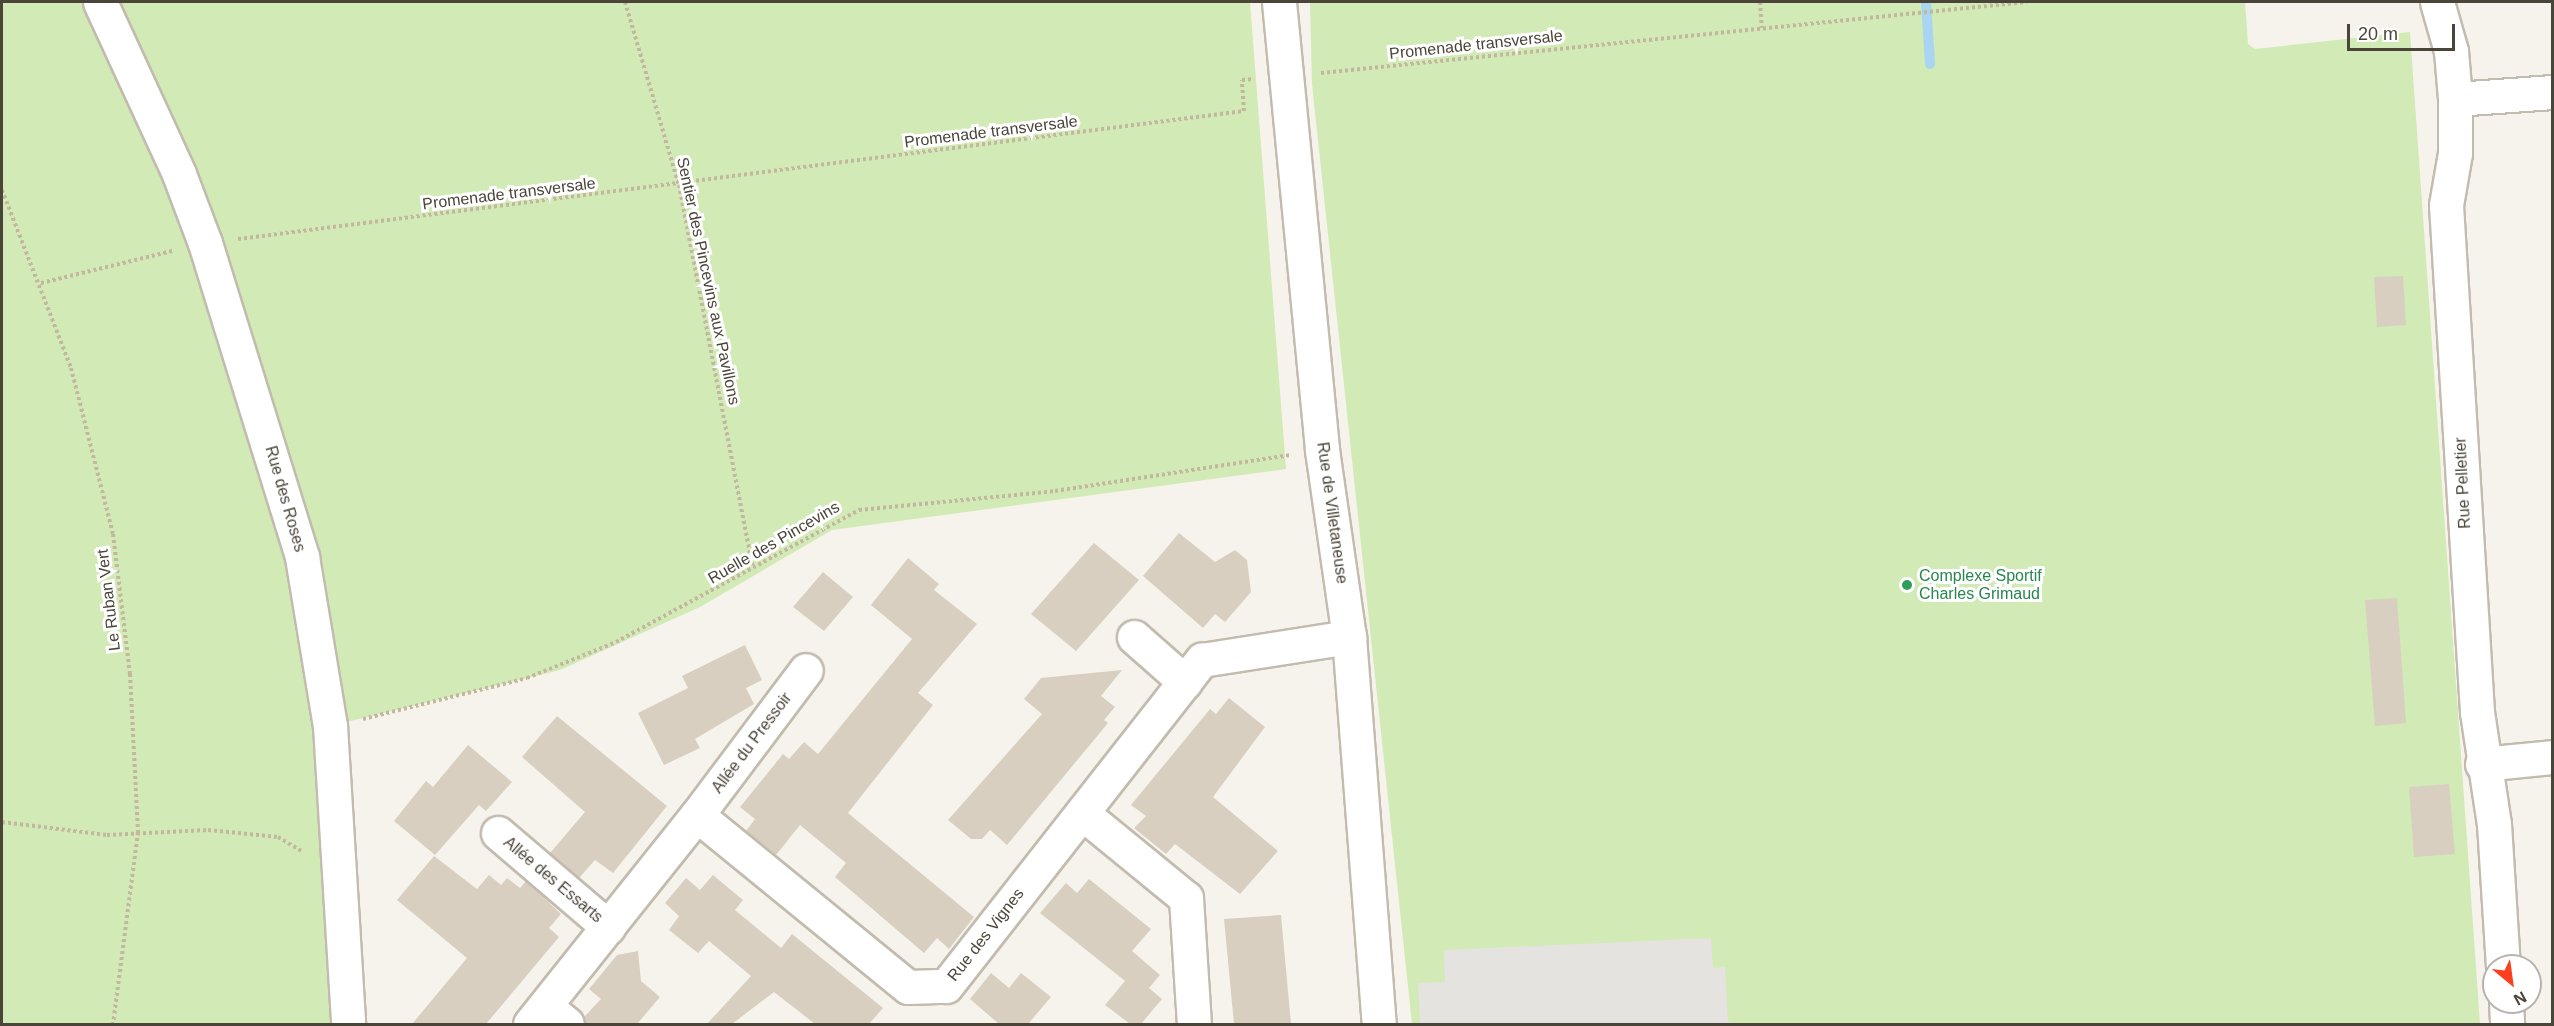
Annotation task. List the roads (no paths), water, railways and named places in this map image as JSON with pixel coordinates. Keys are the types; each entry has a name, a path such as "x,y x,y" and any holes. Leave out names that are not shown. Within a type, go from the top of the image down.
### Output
{"street":[{"name":"Rue des Roses","path":"100,2 175,163 205,243 302,557 330,726 348,1024"},
{"name":"Rue de Villetaneuse","path":"1279,2 1323,450 1349,637 1378,1024"},
{"name":"Rue Pelletier","path":"2437,2 2451,51 2455,99 2455,153 2446,205 2482,764 2494,824 2502,954"},
{"path":"2455,99 2553,92"},
{"path":"1134,637 1185,682"},
{"name":"Rue des Vignes","path":"697,815 908,987 946,986 1202,660 1349,637"},
{"name":"Allée du Pressoir","path":"697,815 806,670"},
{"path":"2482,764 2553,757"},
{"path":"1082,813 1185,898 1194,1024"},
{"path":"547,1018 608,927 697,815"},
{"name":"Allée des Essarts","path":"498,833 608,927"}],"waterway":[{"path":"1926,2 1930,64"}],"place":[{"name":"Complexe Sportif Charles Grimaud","path":"1907,585"}]}
